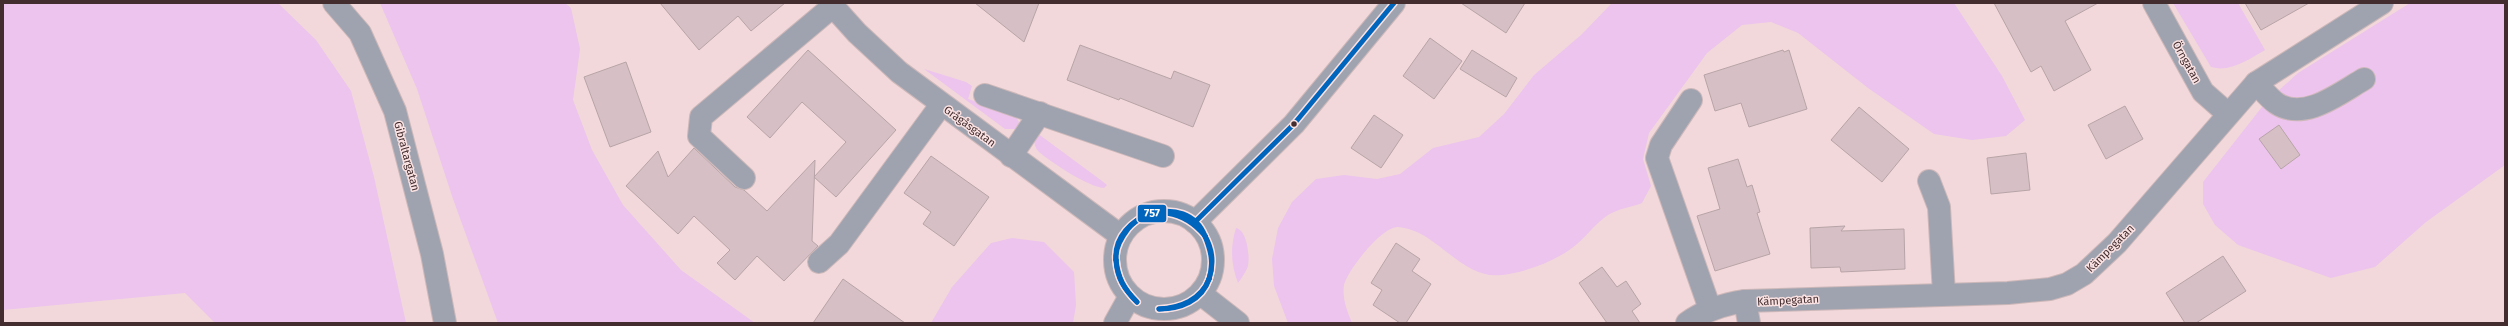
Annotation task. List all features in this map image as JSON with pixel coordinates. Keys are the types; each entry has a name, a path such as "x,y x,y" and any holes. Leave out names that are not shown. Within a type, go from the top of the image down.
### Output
{"street":[{"name":"Gibraltargatan","path":"334,3 360,33 395,111 432,254 445,323"},
{"path":"1194,222 1294,124 1394,3"},
{"name":"Örngatan","path":"2154,3 2203,92 2228,114"},
{"name":"Kämpegatan","path":"1687,323 1710,309 1728,303 1944,294 2008,294 2050,289 2067,284 2084,274 2101,260 2162,194 2228,114 2256,83 2382,3"},
{"path":"744,178 699,136 701,117 831,5"},
{"name":"Grågåsgatan","path":"831,5 876,52 941,105 1121,236"},
{"path":"2256,83 2277,103 2293,108 2313,107 2364,80"},
{"path":"985,95 1163,156"},
{"path":"1691,100 1660,145 1657,158 1710,309"},
{"path":"819,262 840,244 941,105"},
{"path":"1011,156 1040,114"},
{"path":"1929,181 1939,207 1944,294"},
{"path":"1169,211 1182,215 1194,222 1204,231 1210,243 1213,256 1212,270 1200,294 1181,306 1158,310 1143,305 1130,296 1122,286 1114,261 1121,236 1130,224 1141,216 1155,212 1169,211"},
{"path":"1200,294 1238,323"},
{"path":"1115,323 1130,296"},
{"path":"1745,302 1748,323"}],"shaded area":[{"path":"3,3 278,3 316,40 351,91 374,177 406,323 215,323 185,293 3,310"},
{"path":"380,3 565,3 571,8 580,49 573,100 592,150 623,205 681,270 755,323 498,323 453,199 417,89"},
{"path":"1612,3 1954,3 2002,76 2025,120 2006,136 1972,140 1934,134 1868,88 1798,33 1771,22 1742,25 1707,53 1649,133 1643,159 1651,186 1642,203 1608,215 1577,244 1556,258 1530,269 1502,275 1487,274 1474,270 1461,263 1425,236 1412,230 1398,227 1391,229 1383,234 1366,250 1351,270 1344,285 1344,300 1352,323 1288,323 1274,286 1272,259 1278,228 1292,202 1316,179 1344,175 1377,179 1400,174 1433,148 1479,137 1504,114 1534,75 1581,35"},
{"path":"2173,3 2238,3 2265,50 2232,67 2211,67"},
{"path":"2410,3 2505,3 2505,165 2426,222 2375,267 2331,278 2238,245 2215,225 2203,204 2203,182 2265,103 2298,73"},
{"path":"924,69 966,82 972,86 968,99 1015,115 1019,122 1017,129 1005,129"},
{"path":"1037,133 1107,185 1104,188 1097,187 1080,179 1061,168 1039,152 1034,141"},
{"path":"1236,228 1243,233 1249,256 1248,266 1238,283 1232,256"},
{"path":"1012,238 1044,242 1074,272 1076,305 1073,323 931,323 952,287 991,243"}],"building":[{"path":"660,3 785,3 751,31 738,16 699,50"},
{"path":"975,3 1039,3 1024,42"},
{"path":"1461,3 1525,3 1506,33"},
{"path":"1994,3 2098,3 2065,21 2091,70 2054,91 2041,66 2031,72"},
{"path":"2245,3 2309,3 2261,30"},
{"path":"1430,38 1462,61 1434,99 1403,76"},
{"path":"1080,45 1171,79 1174,71 1210,85 1193,127 1120,98 1119,100 1067,80"},
{"path":"808,50 896,130 836,197 814,177 846,142 802,102 770,138 747,117"},
{"path":"1472,50 1517,78 1506,97 1460,69"},
{"path":"1783,50 1784,52 1789,50 1807,109 1749,127 1741,103 1715,111 1704,75"},
{"path":"626,62 651,132 610,147 584,77"},
{"path":"2125,106 2143,139 2106,159 2088,125"},
{"path":"1859,107 1909,149 1882,182 1831,140"},
{"path":"1374,115 1403,135 1381,168 1351,148"},
{"path":"2279,125 2300,155 2281,169 2259,139"},
{"path":"694,148 735,187 744,190 767,211 815,160 812,241 818,246 784,281 757,256 735,280 717,263 730,250 694,216 678,234 626,186 658,151 668,177"},
{"path":"2026,153 2030,190 1991,194 1987,158"},
{"path":"931,156 989,197 954,246 923,224 931,212 904,193"},
{"path":"1738,159 1747,187 1752,185 1760,212 1757,213 1770,254 1715,271 1697,216 1720,209 1708,168"},
{"path":"1845,226 1841,231 1904,229 1905,269 1841,272 1840,267 1811,268 1810,228"},
{"path":"1396,243 1420,259 1412,271 1431,284 1406,323 1400,323 1373,305 1382,290 1371,283"},
{"path":"2223,256 2246,291 2196,323 2185,323 2166,293"},
{"path":"1602,267 1617,287 1626,281 1641,304 1632,311 1640,323 1607,323 1579,283"},
{"path":"843,279 905,323 813,323"}],"transit line":[{"name":"757","path":"1195,222 1294,124 1394,3"},
{"name":"757","path":"1116,260 1118,244 1126,230 1138,220 1152,214 1168,211 1183,214 1196,222 1205,236"},
{"name":"757","path":"1116,260 1118,248 1125,232 1137,221 1147,215 1168,213 1178,216 1188,221 1205,236"},
{"name":"757","path":"1205,236 1210,247 1212,257 1212,268 1209,279"},
{"name":"757","path":"1205,236 1211,257 1211,273 1209,279"},
{"name":"757","path":"1116,260 1122,283 1137,302"},
{"name":"757","path":"1116,260 1122,283 1137,302"},
{"name":"757","path":"1159,309 1175,307 1189,302 1201,292 1209,279"},
{"name":"757","path":"1159,309 1167,309 1182,305 1196,298 1206,287 1209,279"}]}
